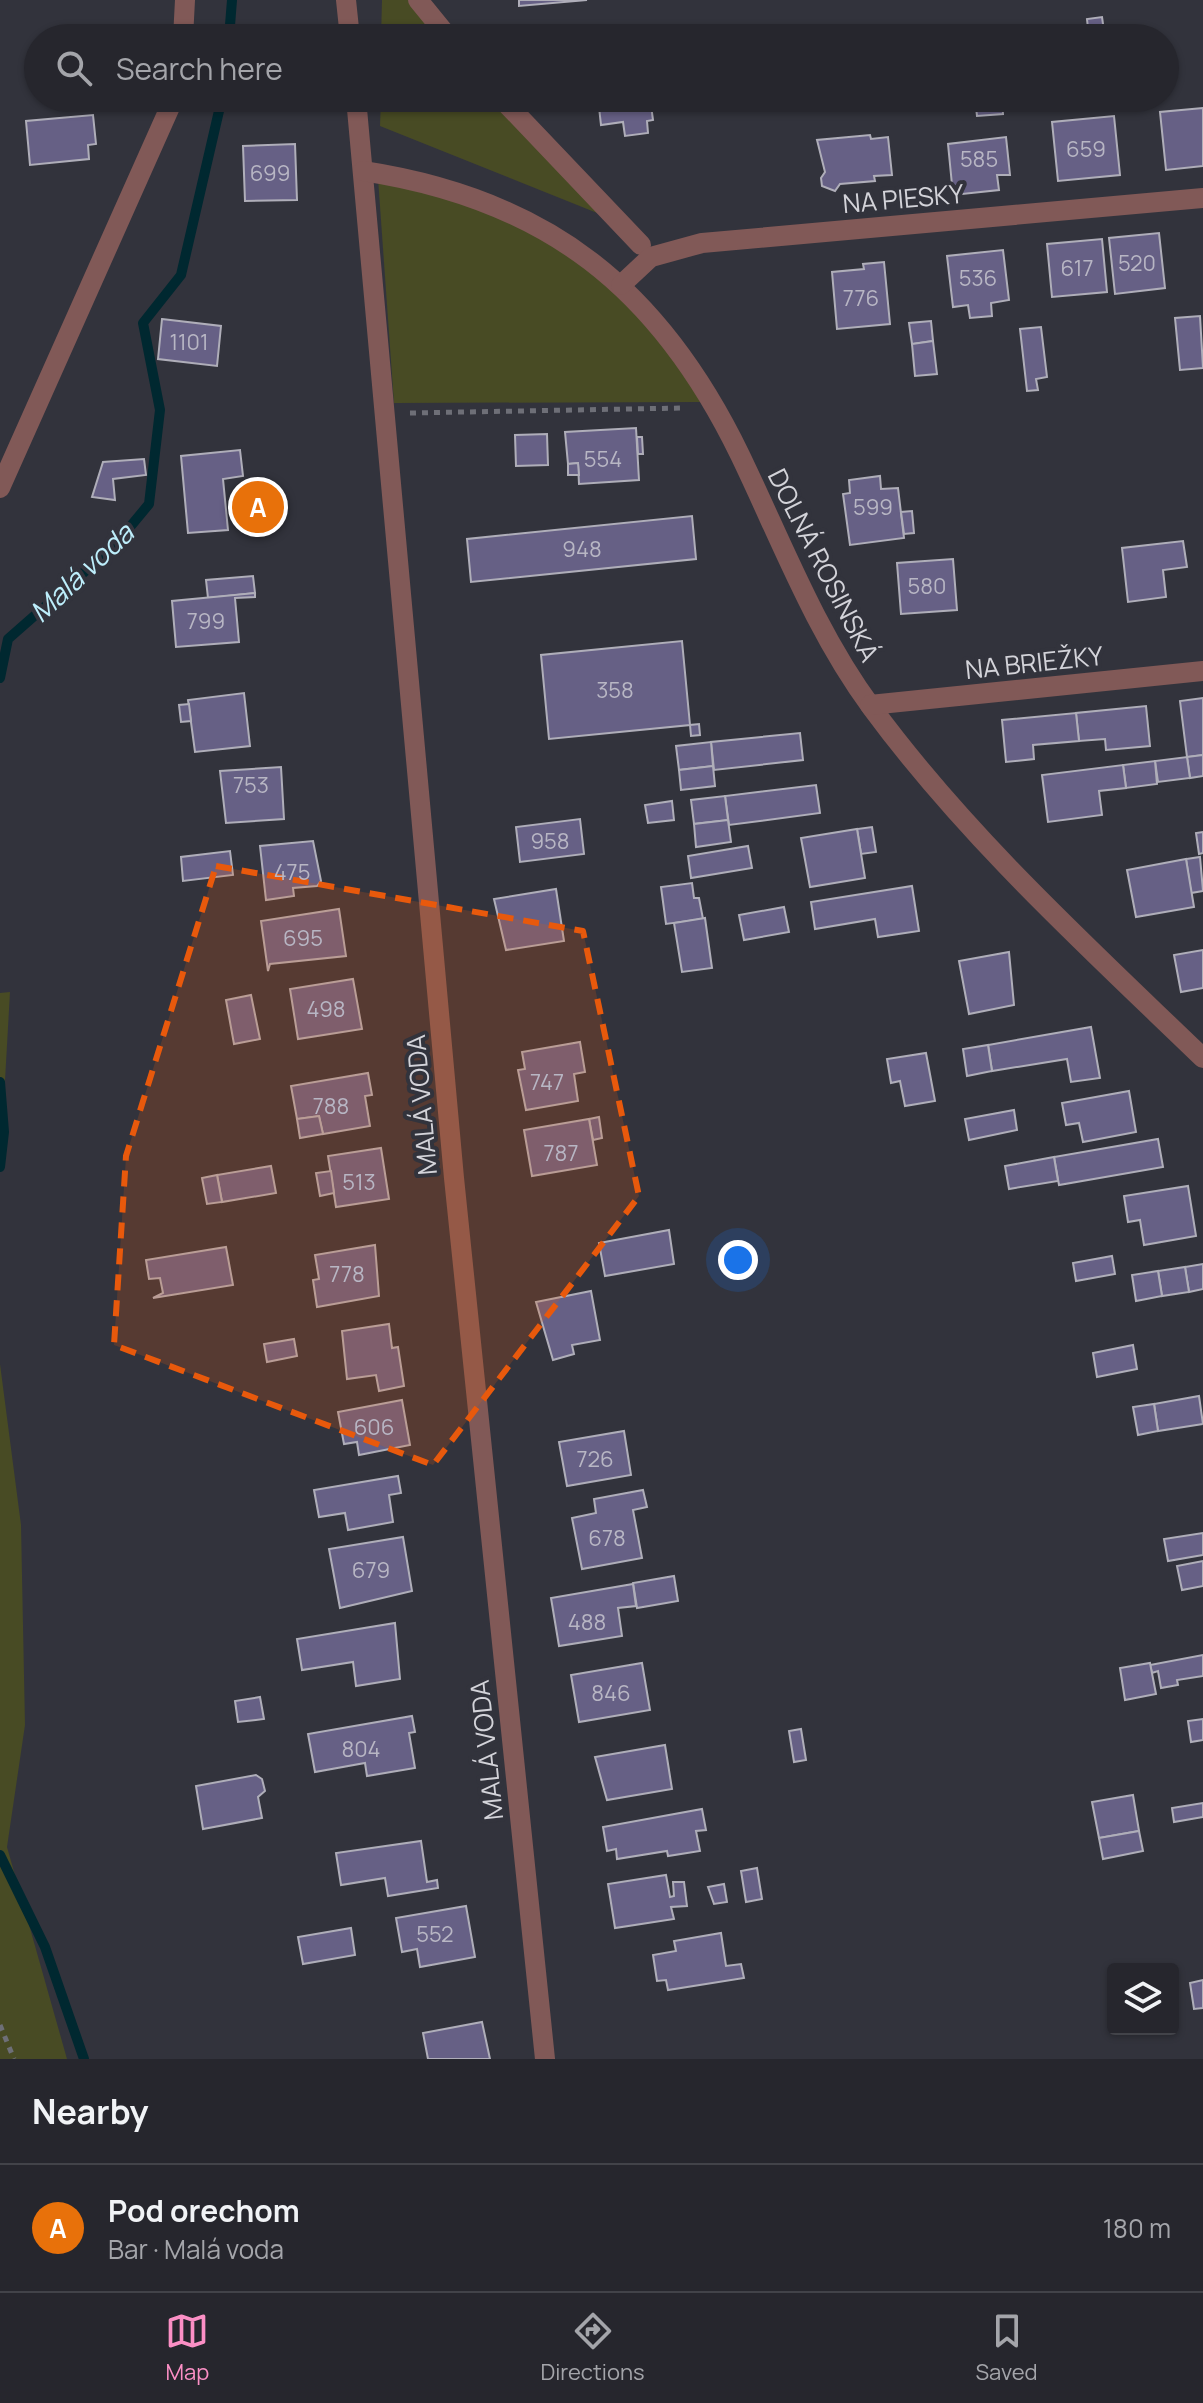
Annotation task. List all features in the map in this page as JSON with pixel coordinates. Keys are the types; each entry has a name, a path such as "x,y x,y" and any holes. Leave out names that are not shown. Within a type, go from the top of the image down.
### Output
{"street":[{"path":"184,24 185,0"},
{"path":"346,0 349,24"},
{"path":"418,0 438,24"},
{"path":"0,488 168,112"},
{"name":"MALÁ VODA","path":"357,112 454,1178 545,2059"},
{"path":"514,112 641,245"},
{"name":"DOLNÁ ROSINSKÁ","path":"363,171 441,186 530,221 563,239 621,285 686,363 712,403 817,618 870,705 970,826 1203,1058"},
{"name":"NA PIESKY","path":"621,285 651,257 702,243 1203,198"},
{"name":"NA BRIEŽKY","path":"870,705 1203,671"}],"path":[{"path":"385,413 705,407 712,403"},
{"path":"0,2025 14,2059"}],"highlighted area":[{"path":"216,866 583,931 639,1196 433,1465 114,1345 126,1156"}],"green space":[{"path":"382,0 417,0 440,24 381,24"},
{"path":"380,112 523,112 632,227 380,126"},
{"path":"377,164 467,196 607,278 662,332 702,402 394,403"},
{"path":"10,992 0,1169 0,993"},
{"path":"0,1364 21,1525 25,1725 7,1847 67,2059 0,2059"}],"building":[{"path":"519,0 587,0 519,6"},
{"path":"1102,17 1103,24 1088,24 1087,19"},
{"path":"1203,108 1203,166 1166,170 1160,112"},
{"path":"600,112 652,112 653,120 647,121 648,133 625,136 623,122 601,125"},
{"path":"977,112 1003,112 1003,114 977,116"},
{"path":"93,115 96,144 88,145 89,159 30,165 26,121"},
{"path":"1114,116 1120,175 1058,181 1052,122"},
{"path":"870,135 871,139 888,137 892,175 874,176 875,181 840,184 835,191 822,186 821,178 825,172 817,140"},
{"path":"1006,137 1010,175 997,175 999,190 953,195 948,144"},
{"path":"295,144 297,200 245,201 243,146"},
{"path":"1159,233 1165,288 1115,294 1109,238"},
{"path":"1102,239 1107,292 1052,297 1047,244"},
{"path":"1003,250 1009,300 991,303 992,316 970,318 968,305 953,307 947,256"},
{"path":"884,262 890,324 837,329 832,272 864,269 863,264"},
{"path":"1200,316 1203,368 1180,370 1175,318"},
{"path":"162,319 221,326 217,366 158,359"},
{"path":"931,321 933,341 912,344 909,323"},
{"path":"1041,327 1047,377 1036,379 1038,390 1027,391 1020,329"},
{"path":"933,341 937,374 915,376 912,344"},
{"path":"636,428 639,480 579,484 578,463 568,464 565,432"},
{"path":"547,434 548,465 516,466 515,435"},
{"path":"637,437 642,437 643,454 638,454"},
{"path":"240,450 243,476 223,479 228,530 188,533 181,456"},
{"path":"144,459 146,475 113,479 115,500 92,497 103,462"},
{"path":"578,463 579,475 568,475 568,464"},
{"path":"880,476 881,489 898,488 904,538 850,545 843,494 850,493 849,480"},
{"path":"912,511 914,533 904,534 901,512"},
{"path":"692,516 696,559 471,582 467,539"},
{"path":"1183,541 1187,567 1163,570 1166,597 1128,602 1122,548"},
{"path":"953,559 957,610 901,614 897,563"},
{"path":"253,576 255,593 208,598 206,580"},
{"path":"255,593 255,597 235,598 239,642 176,647 172,601"},
{"path":"682,641 690,725 549,739 541,655"},
{"path":"244,693 250,746 195,752 188,700"},
{"path":"1203,698 1203,755 1187,757 1180,701"},
{"path":"189,704 191,721 181,722 179,705"},
{"path":"1146,706 1150,746 1106,750 1105,739 1079,741 1076,713"},
{"path":"1076,713 1079,741 1033,745 1034,759 1006,762 1002,720"},
{"path":"699,724 700,735 691,736 690,725"},
{"path":"800,733 803,760 714,770 711,742"},
{"path":"711,742 713,766 679,770 676,746"},
{"path":"1203,755 1203,776 1190,778 1187,757"},
{"path":"1187,757 1190,778 1158,782 1155,761"},
{"path":"1155,761 1157,784 1126,788 1123,765"},
{"path":"1123,765 1126,788 1099,791 1102,815 1048,822 1042,775"},
{"path":"713,766 715,786 681,790 679,770"},
{"path":"281,767 284,819 226,823 220,771"},
{"path":"816,785 820,813 729,825 725,796"},
{"path":"725,796 728,820 694,824 691,800"},
{"path":"672,801 674,820 648,823 645,805"},
{"path":"580,819 584,854 520,862 516,827"},
{"path":"728,820 731,842 696,847 694,824"},
{"path":"872,827 876,852 861,854 857,829"},
{"path":"857,829 865,878 810,887 801,838"},
{"path":"1203,832 1203,853 1199,854 1196,833"},
{"path":"313,841 321,881 317,886 293,888 294,896 266,900 260,846"},
{"path":"748,846 752,868 691,878 688,856"},
{"path":"230,851 233,875 183,881 181,857"},
{"path":"1200,857 1203,891 1191,893 1186,859"},
{"path":"1186,859 1194,907 1136,917 1127,870"},
{"path":"692,883 694,898 699,898 703,919 666,924 661,887"},
{"path":"912,886 919,931 878,937 875,919 815,929 811,902"},
{"path":"556,889 564,941 506,950 494,899"},
{"path":"784,907 789,932 744,940 739,915"},
{"path":"339,909 346,956 270,964 268,971 261,921"},
{"path":"705,918 712,968 682,972 674,923"},
{"path":"1203,950 1203,988 1181,992 1174,955"},
{"path":"1009,952 1014,1005 969,1014 959,961"},
{"path":"353,979 362,1029 298,1039 290,989"},
{"path":"251,995 260,1039 234,1044 226,1000"},
{"path":"1091,1027 1100,1078 1071,1082 1067,1059 992,1071 988,1045"},
{"path":"580,1042 585,1072 574,1074 578,1101 526,1110 518,1070 525,1069 522,1052"},
{"path":"988,1045 992,1071 967,1076 963,1049"},
{"path":"926,1053 935,1101 905,1106 900,1081 891,1083 887,1059"},
{"path":"368,1073 372,1095 365,1096 370,1126 323,1134 319,1116 297,1119 291,1086"},
{"path":"1129,1091 1136,1132 1083,1142 1079,1123 1066,1125 1062,1103"},
{"path":"1014,1110 1017,1130 969,1140 965,1119"},
{"path":"319,1116 323,1134 300,1138 297,1119"},
{"path":"599,1117 602,1138 593,1140 589,1119"},
{"path":"589,1119 597,1165 532,1176 524,1130"},
{"path":"1158,1139 1163,1167 1059,1185 1054,1157"},
{"path":"381,1148 389,1199 336,1207 328,1156"},
{"path":"1054,1157 1058,1181 1009,1189 1005,1166"},
{"path":"271,1166 276,1193 222,1202 217,1175"},
{"path":"331,1171 334,1193 320,1196 316,1173"},
{"path":"217,1175 222,1202 207,1204 202,1178"},
{"path":"1188,1186 1196,1236 1144,1245 1140,1220 1128,1222 1124,1196"},
{"path":"669,1230 674,1264 605,1276 599,1243"},
{"path":"375,1245 379,1296 317,1307 313,1280 319,1279 315,1255"},
{"path":"226,1247 233,1285 153,1298 163,1293 160,1278 149,1279 146,1260"},
{"path":"1112,1256 1115,1274 1076,1281 1073,1263"},
{"path":"1203,1264 1203,1289 1189,1292 1185,1267"},
{"path":"1185,1267 1189,1292 1162,1296 1158,1271"},
{"path":"1158,1271 1162,1296 1136,1301 1132,1275"},
{"path":"591,1291 600,1340 572,1345 574,1354 553,1360 536,1302"},
{"path":"389,1324 392,1348 398,1347 404,1386 379,1391 376,1375 347,1379 342,1331"},
{"path":"294,1339 297,1356 267,1362 264,1344"},
{"path":"1133,1345 1137,1369 1097,1377 1093,1353"},
{"path":"1199,1396 1203,1424 1158,1431 1154,1404"},
{"path":"402,1400 410,1445 359,1455 357,1442 344,1444 338,1412"},
{"path":"1154,1404 1158,1431 1138,1435 1133,1407"},
{"path":"624,1431 631,1475 567,1486 559,1442"},
{"path":"398,1476 401,1493 389,1495 393,1522 348,1530 345,1513 319,1517 314,1490"},
{"path":"643,1490 647,1507 633,1510 642,1558 582,1569 572,1518 596,1513 594,1499"},
{"path":"1203,1533 1203,1555 1168,1561 1164,1539"},
{"path":"403,1537 412,1591 340,1608 329,1549"},
{"path":"1203,1561 1203,1586 1182,1590 1177,1566"},
{"path":"674,1576 678,1601 637,1608 633,1583"},
{"path":"633,1584 636,1606 618,1608 622,1636 559,1646 551,1598"},
{"path":"395,1623 400,1679 356,1686 353,1662 302,1670 297,1639"},
{"path":"1203,1655 1203,1676 1177,1680 1178,1685 1161,1688 1158,1671 1152,1673 1150,1665"},
{"path":"642,1663 650,1710 579,1722 571,1675"},
{"path":"1150,1663 1156,1694 1125,1700 1120,1668"},
{"path":"260,1697 264,1719 238,1722 235,1701"},
{"path":"412,1716 415,1732 409,1733 415,1768 367,1776 365,1763 315,1772 308,1734"},
{"path":"1203,1719 1203,1740 1191,1742 1188,1721"},
{"path":"801,1729 806,1760 794,1762 789,1731"},
{"path":"665,1745 672,1789 607,1800 595,1757"},
{"path":"256,1775 262,1779 265,1791 258,1797 262,1818 203,1829 196,1786"},
{"path":"1133,1795 1139,1831 1099,1838 1092,1802"},
{"path":"1203,1803 1203,1817 1174,1822 1172,1808"},
{"path":"702,1809 706,1830 696,1831 700,1851 668,1856 667,1851 617,1859 616,1849 607,1851 603,1827"},
{"path":"1139,1831 1143,1851 1103,1859 1099,1838"},
{"path":"421,1841 427,1882 437,1880 438,1888 388,1896 385,1878 341,1885 336,1853"},
{"path":"757,1868 762,1899 746,1902 741,1871"},
{"path":"666,1875 670,1897 674,1896 673,1882 684,1882 687,1906 671,1907 674,1919 615,1928 608,1884"},
{"path":"724,1884 727,1902 714,1904 708,1887"},
{"path":"466,1906 475,1957 420,1967 417,1949 402,1952 396,1918"},
{"path":"351,1928 355,1955 303,1964 298,1937"},
{"path":"721,1933 726,1966 741,1964 744,1978 668,1990 666,1980 657,1981 653,1955 676,1951 674,1941"},
{"path":"1203,1980 1203,2008 1194,2009 1190,1983"},
{"path":"482,2022 490,2059 428,2059 423,2033"}],"waterway":[{"name":"Malá voda","path":"230,24 232,0"},
{"name":"Malá voda","path":"0,678 8,639 115,545 149,504 160,410 143,323 181,275 219,112"},
{"name":"Malá voda","path":"0,1082 4,1132 0,1167"},
{"name":"Malá voda","path":"0,1855 45,1947 84,2059"}],"place":[{"name":"Pod orechom","path":"258,507"}]}
